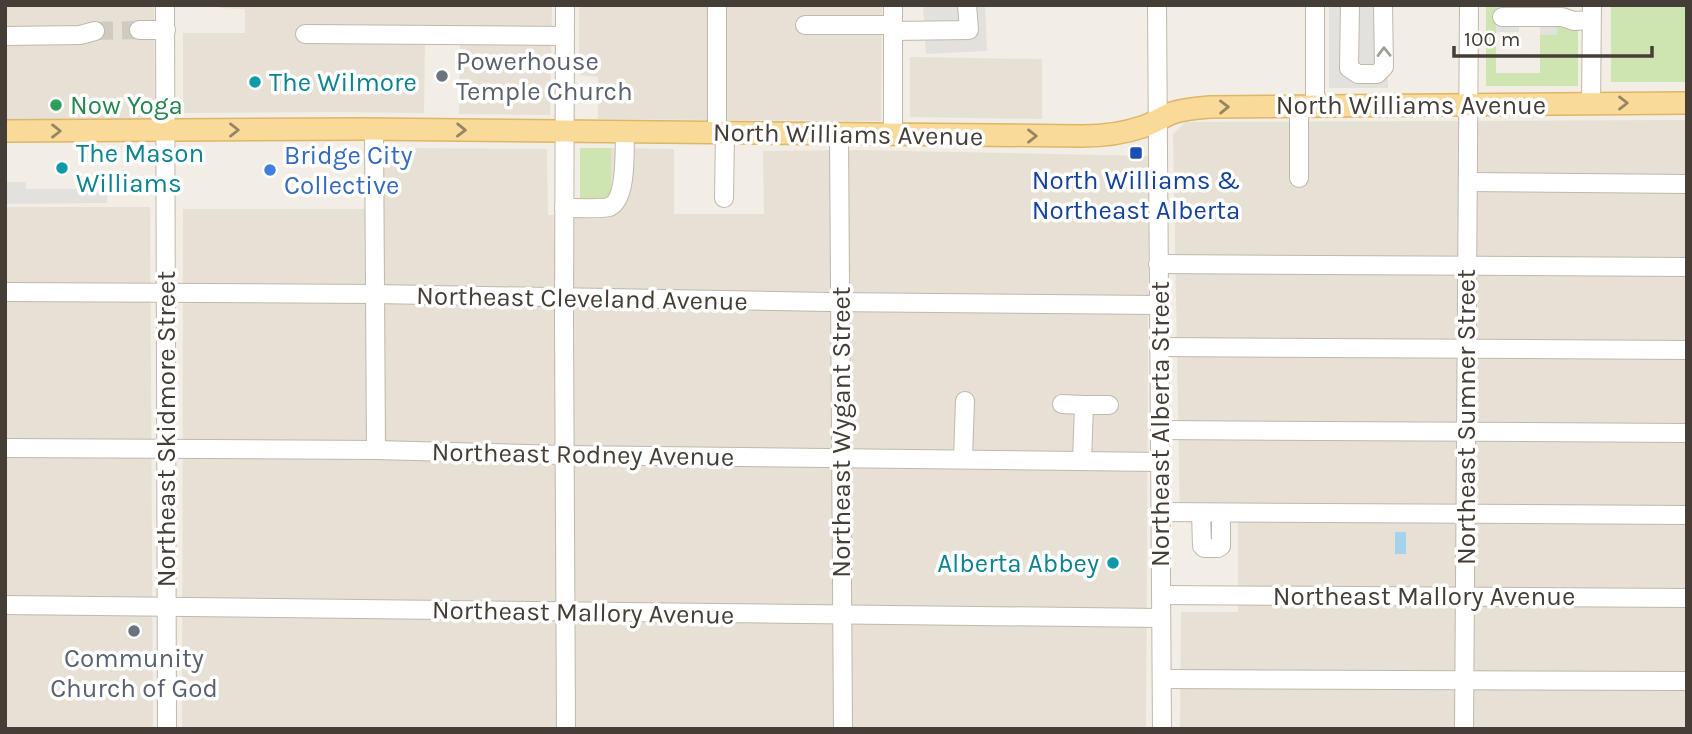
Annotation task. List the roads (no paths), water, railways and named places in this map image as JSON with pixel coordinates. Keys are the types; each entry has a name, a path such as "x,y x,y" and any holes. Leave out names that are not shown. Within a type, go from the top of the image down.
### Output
{"main road":[{"name":"North Williams Avenue","path":"5,131 374,129 1082,136 1109,135 1144,127 1172,114 1196,108 1687,103"}],"street":[{"name":"Northeast Skidmore Street","path":"165,5 167,729"},
{"path":"565,5 566,729"},
{"path":"717,5 724,198"},
{"path":"893,5 894,135"},
{"path":"805,24 968,30 968,5"},
{"name":"Northeast Alberta Street","path":"1157,5 1162,729"},
{"path":"1299,178 1315,5"},
{"path":"1350,5 1349,68 1357,74 1377,74 1384,67 1383,5"},
{"name":"Northeast Sumner Street","path":"1464,729 1469,5"},
{"path":"1502,18 1574,20 1591,13 1591,104"},
{"path":"139,30 166,30"},
{"path":"5,36 80,35 95,31"},
{"path":"305,34 565,36"},
{"path":"374,129 376,450"},
{"path":"564,208 610,206 616,201 624,170 625,132"},
{"name":"Northeast Wygant Street","path":"839,135 843,729"},
{"path":"1468,182 1687,184"},
{"path":"1158,264 1687,267"},
{"name":"Northeast Cleveland Avenue","path":"5,292 375,294 1159,305"},
{"path":"1159,347 1687,350"},
{"path":"964,459 965,401"},
{"path":"1062,404 1109,405"},
{"path":"1082,461 1084,405"},
{"path":"1160,430 1687,433"},
{"name":"Northeast Rodney Avenue","path":"5,448 376,450 564,455 1160,462"},
{"path":"1160,512 1687,515"},
{"path":"1201,513 1202,546 1218,548 1221,545 1221,513"},
{"name":"Northeast Mallory Avenue","path":"1161,595 1687,598"},
{"name":"Northeast Mallory Avenue","path":"5,605 1161,618"},
{"path":"1162,678 1687,681"}],"water":[{"path":"1395,532 1406,532 1406,554 1395,554"}],"tunnel":[{"path":"95,31 139,30"}],"place":[{"name":"Powerhouse Temple Church","path":"442,76"},
{"name":"The Wilmore","path":"255,82"},
{"name":"Now Yoga","path":"56,105"},
{"name":"North Williams & Northeast Alberta","path":"1136,153"},
{"name":"The Mason Williams","path":"62,168"},
{"name":"Bridge City Collective","path":"270,170"},
{"name":"Alberta Abbey","path":"1113,563"},
{"name":"Community Church of God","path":"134,631"}]}
